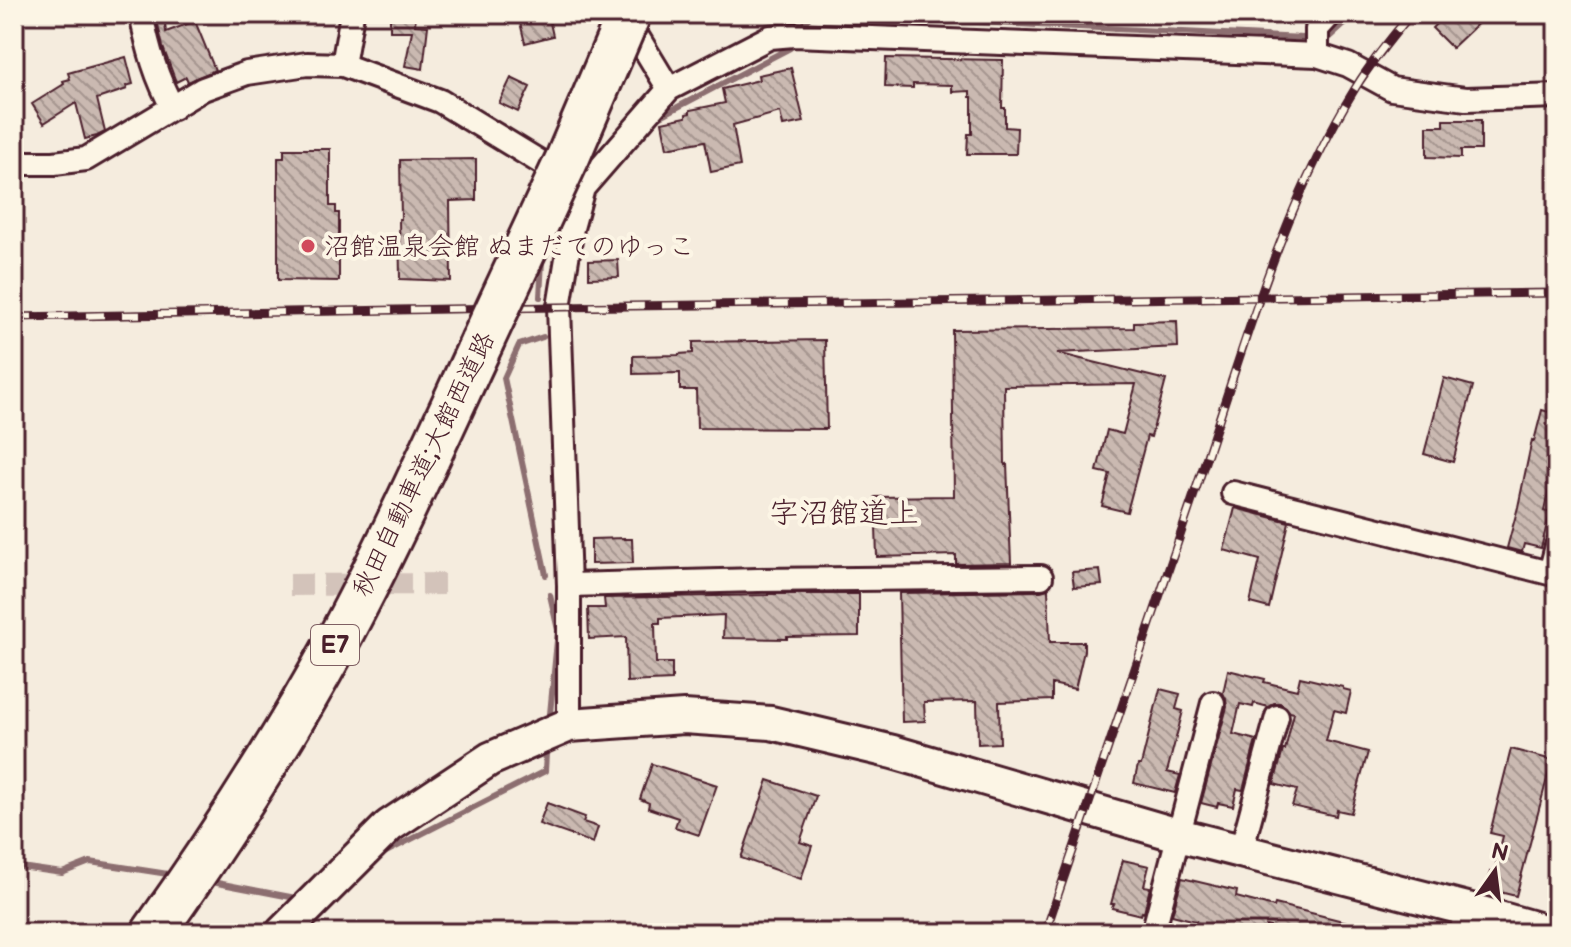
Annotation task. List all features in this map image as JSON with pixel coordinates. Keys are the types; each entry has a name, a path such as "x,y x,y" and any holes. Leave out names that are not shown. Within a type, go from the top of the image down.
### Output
{"highway":[{"name":"秋田自動車道;大館西道路","path":"155,931 253,785 336,644 405,506 568,157 626,14"}],"street":[{"path":"141,14 151,61 173,108"},
{"path":"343,65 352,14"},
{"path":"626,14 669,89"},
{"path":"1317,55 1317,29 1331,14"},
{"path":"569,725 569,585 559,307 572,228 583,188 669,89 770,37 794,35 1317,55 1348,65 1392,89 1466,99 1557,96"},
{"path":"14,163 86,159 203,89 247,73 307,64 343,65 440,101 583,188"},
{"path":"1233,493 1554,574 1557,546"},
{"path":"569,585 1041,577"},
{"path":"1153,933 1213,703"},
{"path":"282,933 389,826 490,759 569,725 684,717 771,723 893,752 1241,851 1464,921 1551,933"},
{"path":"1241,851 1277,717"}],"building":[{"path":"390,14 416,14 415,25 428,26 423,69 405,66 412,31 390,31"},
{"path":"518,14 548,14 553,36 525,43"},
{"path":"1446,14 1488,14 1452,48 1432,28"},
{"path":"164,15 166,32 195,21 215,70 188,82 186,77 176,82 156,16"},
{"path":"126,57 133,84 97,99 105,132 85,139 76,103 44,123 32,104 70,79 68,73"},
{"path":"886,58 1003,60 1002,108 1005,108 1005,127 1017,128 1016,154 967,154 968,134 972,134 970,91 952,92 952,85 885,87"},
{"path":"791,68 804,122 783,126 780,112 733,125 740,166 711,172 705,141 667,148 662,122 686,117 690,110 725,103 722,89 759,80 758,75"},
{"path":"511,78 530,87 518,112 499,103"},
{"path":"1444,120 1481,120 1481,150 1461,150 1461,158 1427,157 1427,126 1444,126"},
{"name":"沼館温泉会館 ぬまだてのゆっこ","path":"284,149 330,149 330,206 336,206 336,213 339,213 339,281 278,280 278,158 284,158"},
{"path":"476,159 476,200 450,201 451,281 400,279 400,160"},
{"path":"618,260 619,277 589,278 589,261"},
{"path":"1177,321 1178,347 1057,353 1166,380 1127,512 1102,506 1110,474 1097,471 1107,430 1123,434 1136,384 1004,386 1011,563 956,564 956,555 877,557 875,497 954,496 952,330 1134,328 1134,322"},
{"path":"825,340 827,429 697,428 696,390 680,390 680,373 633,374 633,356 693,353 693,342"},
{"path":"1444,378 1473,386 1453,462 1424,454"},
{"path":"1542,410 1557,414 1557,483 1551,481 1544,511 1550,513 1541,548 1524,544 1522,552 1507,548"},
{"path":"1235,508 1289,522 1269,608 1250,603 1260,560 1224,550"},
{"path":"591,539 632,539 633,563 591,564"},
{"path":"1100,570 1102,585 1074,587 1072,572"},
{"path":"1048,589 1050,642 1084,642 1075,689 1052,684 1052,700 999,702 1000,743 978,744 977,701 924,702 925,721 902,722 899,593"},
{"path":"859,594 859,636 723,638 724,615 660,618 660,623 655,623 656,663 672,663 672,680 627,682 626,637 589,639 588,608 605,608 604,598"},
{"path":"1228,670 1297,690 1300,677 1351,691 1346,713 1334,710 1326,741 1368,752 1351,813 1337,810 1336,816 1292,806 1297,790 1274,784 1294,713 1280,703 1268,707 1254,703 1253,707 1240,704 1233,734 1256,740 1243,790 1237,789 1233,806 1218,803 1217,807 1201,803 1227,707 1223,693"},
{"path":"1160,689 1180,694 1176,709 1183,711 1167,772 1180,775 1175,793 1134,783"},
{"path":"1511,749 1552,760 1516,896 1487,889 1503,836 1490,833"},
{"path":"652,764 717,785 699,835 675,827 678,818 648,808 649,803 640,799"},
{"path":"768,780 816,796 800,842 812,846 801,879 741,858"},
{"path":"547,803 585,817 583,822 598,827 593,843 539,824"},
{"path":"1123,860 1149,866 1144,886 1150,887 1141,915 1112,908"},
{"path":"1182,878 1237,891 1236,897 1367,927 1366,933 1294,933 1266,926 1265,933 1193,933 1196,921 1172,915"}],"waterway":[{"path":"805,23 811,14"},
{"path":"814,14 1304,38"},
{"path":"1327,40 1356,14"},
{"path":"657,118 790,48"},
{"path":"540,297 545,255"},
{"path":"543,337 519,345 504,378 546,575"},
{"path":"550,595 558,630 550,714"},
{"path":"382,854 545,771 546,753"},
{"path":"14,866 62,873 90,862 168,874"},
{"path":"212,882 301,899"}],"tunnel":[{"path":"290,585 448,584"}],"railway":[{"path":"1045,933 1250,325 1286,227 1330,132 1356,87 1411,14"},
{"path":"14,317 1557,293"}],"place":[{"name":"沼館温泉会館 ぬまだてのゆっこ","path":"308,246"}],"district":[{"name":"字沼館道上","path":"844,513"}]}
